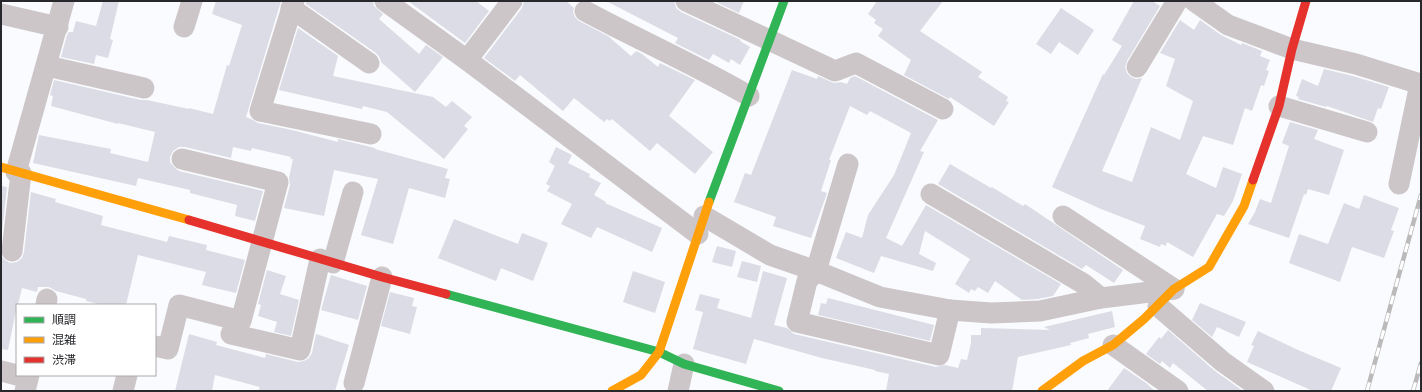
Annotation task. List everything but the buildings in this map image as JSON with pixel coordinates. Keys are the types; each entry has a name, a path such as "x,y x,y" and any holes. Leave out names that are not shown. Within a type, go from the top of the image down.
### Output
{"street":[{"path":"12,251 13,171 47,66 64,1"},
{"path":"184,27 192,1"},
{"path":"385,1 701,225 770,255 816,271 880,297 950,310 991,313 1040,311 1101,298 1174,289"},
{"path":"467,60 512,1"},
{"path":"686,1 770,42 835,71 856,63 943,109"},
{"path":"612,391 641,375 658,352 701,225 784,1"},
{"path":"1137,67 1177,1"},
{"path":"1194,1 1228,25 1292,49 1356,64 1420,84 1399,184"},
{"path":"1042,391 1083,361 1113,345 1144,319 1174,289 1209,267 1244,206 1279,106 1292,49 1306,1"},
{"path":"369,63 292,4 260,111 371,134"},
{"path":"585,11 749,96"},
{"path":"1,14 58,27"},
{"path":"47,66 144,88"},
{"path":"1279,106 1367,132"},
{"path":"156,346 168,349 179,305 241,321 278,182 182,159"},
{"path":"848,164 816,271 807,281 797,322 939,355 950,310"},
{"path":"13,171 262,241 382,277 658,352 684,364 779,391"},
{"path":"231,334 300,350 327,261 353,192"},
{"path":"931,194 1084,284 1101,298"},
{"path":"1063,216 1174,289"},
{"path":"354,383 382,277"},
{"path":"1158,306 1223,362 1264,391"},
{"path":"1113,345 1178,391"},
{"path":"678,391 684,364"},
{"path":"1,371 23,379"},
{"path":"123,391 127,376"}],"railway":[{"path":"1367,391 1421,195"},
{"path":"1413,391 1421,363"}],"traffic: fast":[{"path":"709,202 784,1"},
{"path":"446,294 659,352 684,364 779,391"}],"traffic: slow":[{"path":"1,167 189,220"},
{"path":"1042,391 1083,361 1113,345 1144,319 1174,289 1209,267 1244,206 1253,180"},
{"path":"612,391 641,375 659,352 709,202"}],"traffic: jam":[{"path":"1253,180 1279,106 1292,49 1306,1"},
{"path":"189,220 382,277 446,294"}]}
